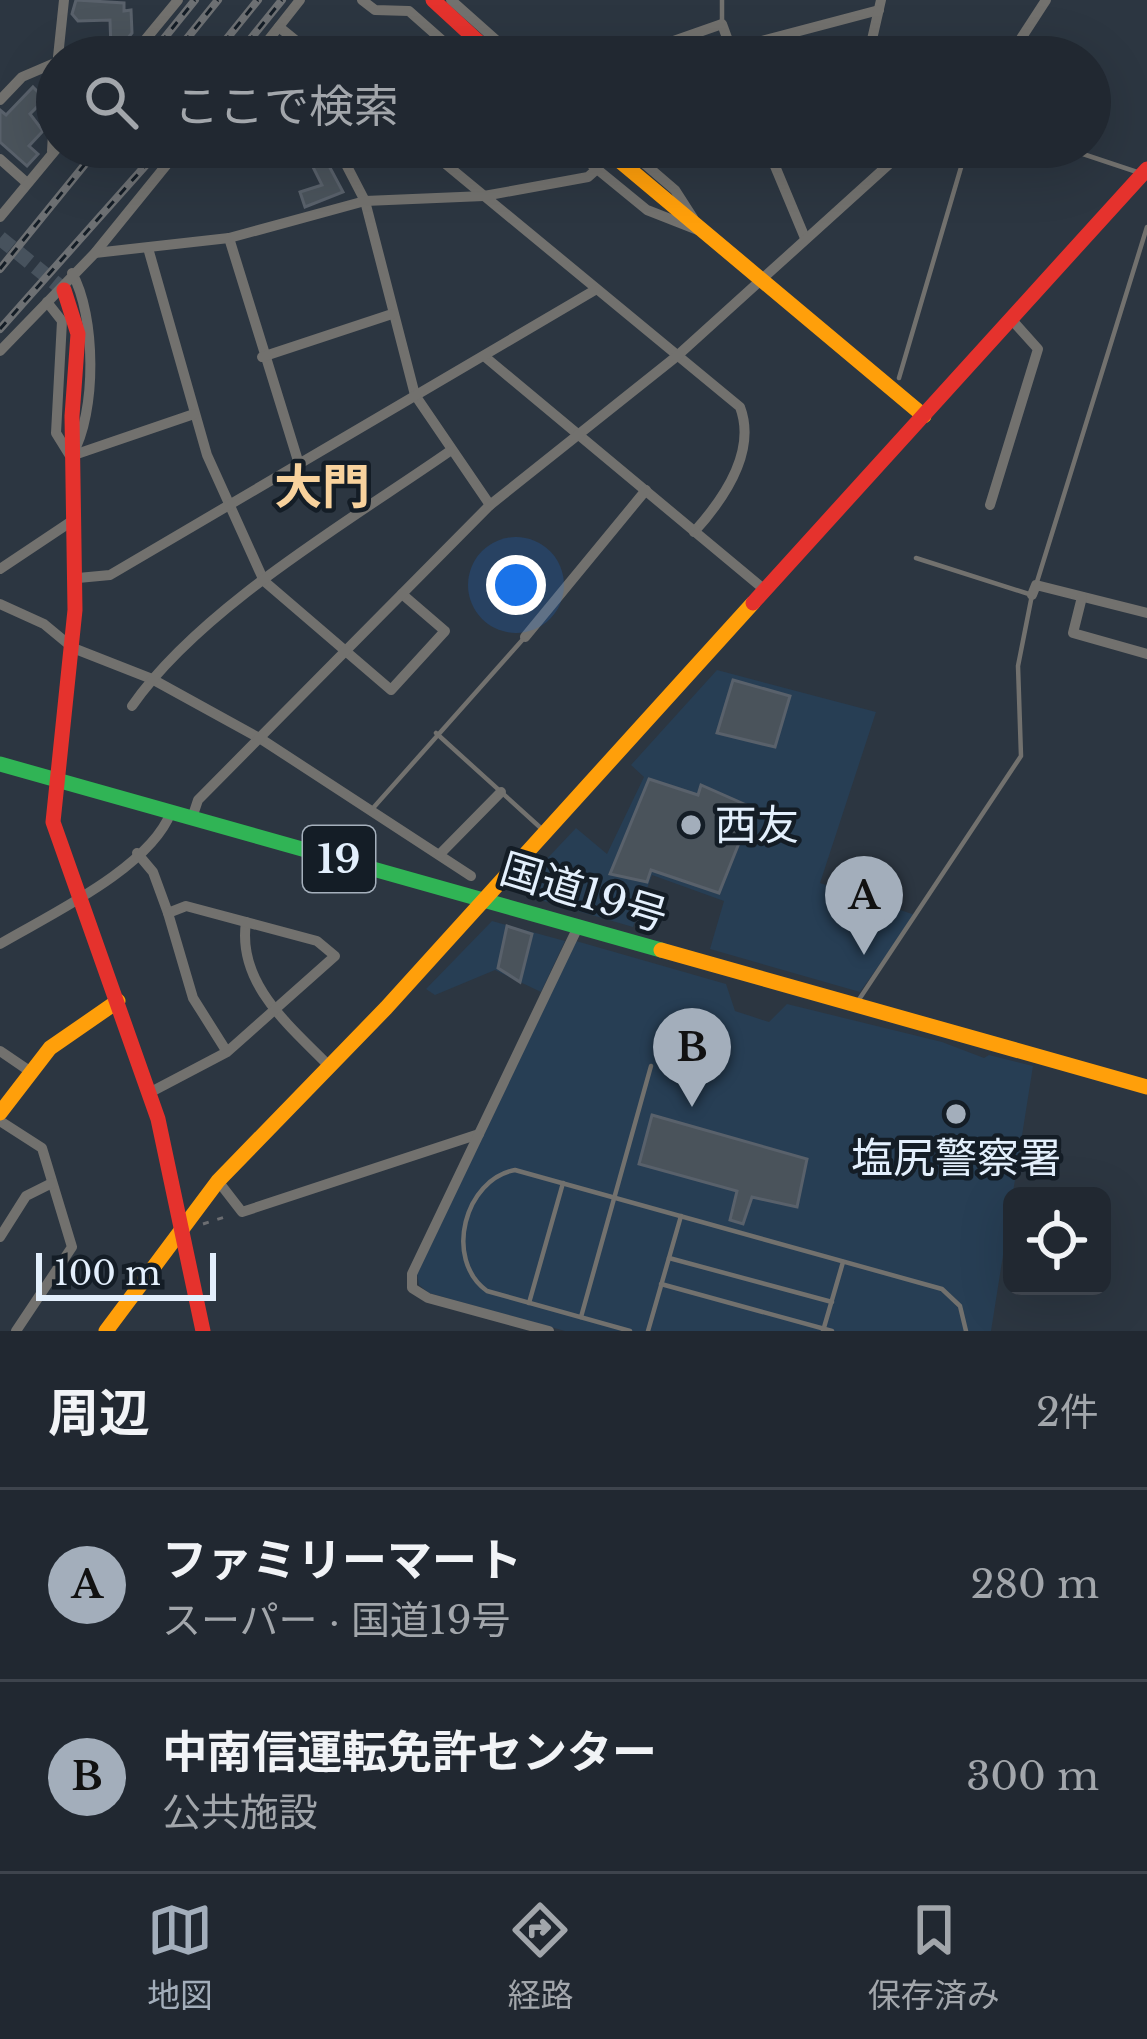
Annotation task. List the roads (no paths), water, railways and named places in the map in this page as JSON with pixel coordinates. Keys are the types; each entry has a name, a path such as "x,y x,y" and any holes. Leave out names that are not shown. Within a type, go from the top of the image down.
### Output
{"main road":[{"path":"433,0 472,36"},
{"path":"628,168 924,416"},
{"path":"106,1331 218,1180 485,900 1144,172"},
{"path":"64,290 76,311 71,456 78,578 73,649 52,780 53,821 149,1093 188,1226 203,1331"},
{"name":"国道19号","path":"0,764 1147,1087"},
{"path":"0,1117 28,1070 65,1029 118,1001"}],"street":[{"path":"60,36 64,0"},
{"path":"148,36 178,0"},
{"path":"272,36 300,0"},
{"path":"362,0 375,10 389,4 409,11 437,36"},
{"path":"451,0 491,36"},
{"path":"1023,36 1046,0"},
{"path":"785,36 880,5"},
{"path":"873,36 880,5"},
{"path":"688,36 722,24 727,36"},
{"path":"279,27 290,36"},
{"path":"0,100 22,77 36,71"},
{"path":"0,159 28,183"},
{"path":"0,217 41,168"},
{"path":"0,351 95,253 165,168"},
{"path":"348,168 365,201 415,395 490,505"},
{"path":"450,168 740,407 746,421 728,495 694,532"},
{"path":"650,168 674,190 702,231"},
{"path":"776,168 805,238"},
{"path":"192,818 198,800 490,505 676,356 884,168"},
{"path":"95,253 229,238 365,201 484,196 588,177 597,169 646,210 702,231"},
{"path":"229,238 262,357 299,464"},
{"path":"148,248 194,414 226,508 264,581 391,690 445,631 402,594"},
{"path":"71,456 83,436 90,315 72,273"},
{"path":"78,578 110,575 596,290"},
{"path":"47,302 62,321 56,433 71,456"},
{"path":"262,357 392,314"},
{"path":"990,505 1038,349 1011,319"},
{"path":"484,356 766,591"},
{"path":"71,456 194,414"},
{"path":"132,706 152,679 264,581 450,451"},
{"path":"525,637 646,490"},
{"path":"0,569 75,519"},
{"path":"1034,590 1147,614"},
{"path":"1082,597 1073,633 1147,654"},
{"path":"0,604 44,624 73,649 152,679 261,739 471,876"},
{"path":"440,854 501,792"},
{"path":"0,928 3,942 81,900 161,831 171,812"},
{"path":"136,853 153,872 193,998 227,1052"},
{"path":"149,1093 227,1052 335,956 317,941 187,906 168,913"},
{"path":"246,922 244,936 259,993 329,1066"},
{"path":"549,1331 428,1298 412,1288 412,1274 577,928"},
{"path":"0,1051 28,1070"},
{"path":"0,1117 41,1148 72,1246 16,1331"},
{"path":"218,1180 242,1212 479,1134"},
{"path":"0,1237 26,1196 52,1184"}],"lane":[{"path":"722,0 722,24"},
{"path":"1111,161 1144,172"},
{"path":"899,378 961,168"},
{"path":"855,1006 1021,756 1018,666 1034,590 1147,227"},
{"path":"916,558 1034,590"},
{"path":"370,812 525,637"},
{"path":"436,734 546,833"},
{"path":"581,1317 651,1066"},
{"path":"630,1331 529,1303 476,1282 466,1272 460,1247 480,1188 497,1174 515,1169 942,1289 960,1306 966,1331"},
{"path":"529,1303 562,1183"},
{"path":"648,1331 681,1216"},
{"path":"669,1258 832,1302"},
{"path":"661,1284 826,1330 844,1262"}],"tunnel":[{"path":"0,238 64,290"}],"railway":[{"path":"166,36 195,0"},
{"path":"189,36 218,0"},
{"path":"229,36 258,0"},
{"path":"253,36 282,0"},
{"path":"0,269 82,168"},
{"path":"0,329 143,168"}],"place":[{"name":"西友","path":"691,825"},
{"name":"ファミリーマート","path":"864,955"},
{"name":"中南信運転免許センター","path":"692,1107"},
{"name":"塩尻警察署","path":"956,1114"}],"district":[{"name":"大門","path":"322,487"}]}
